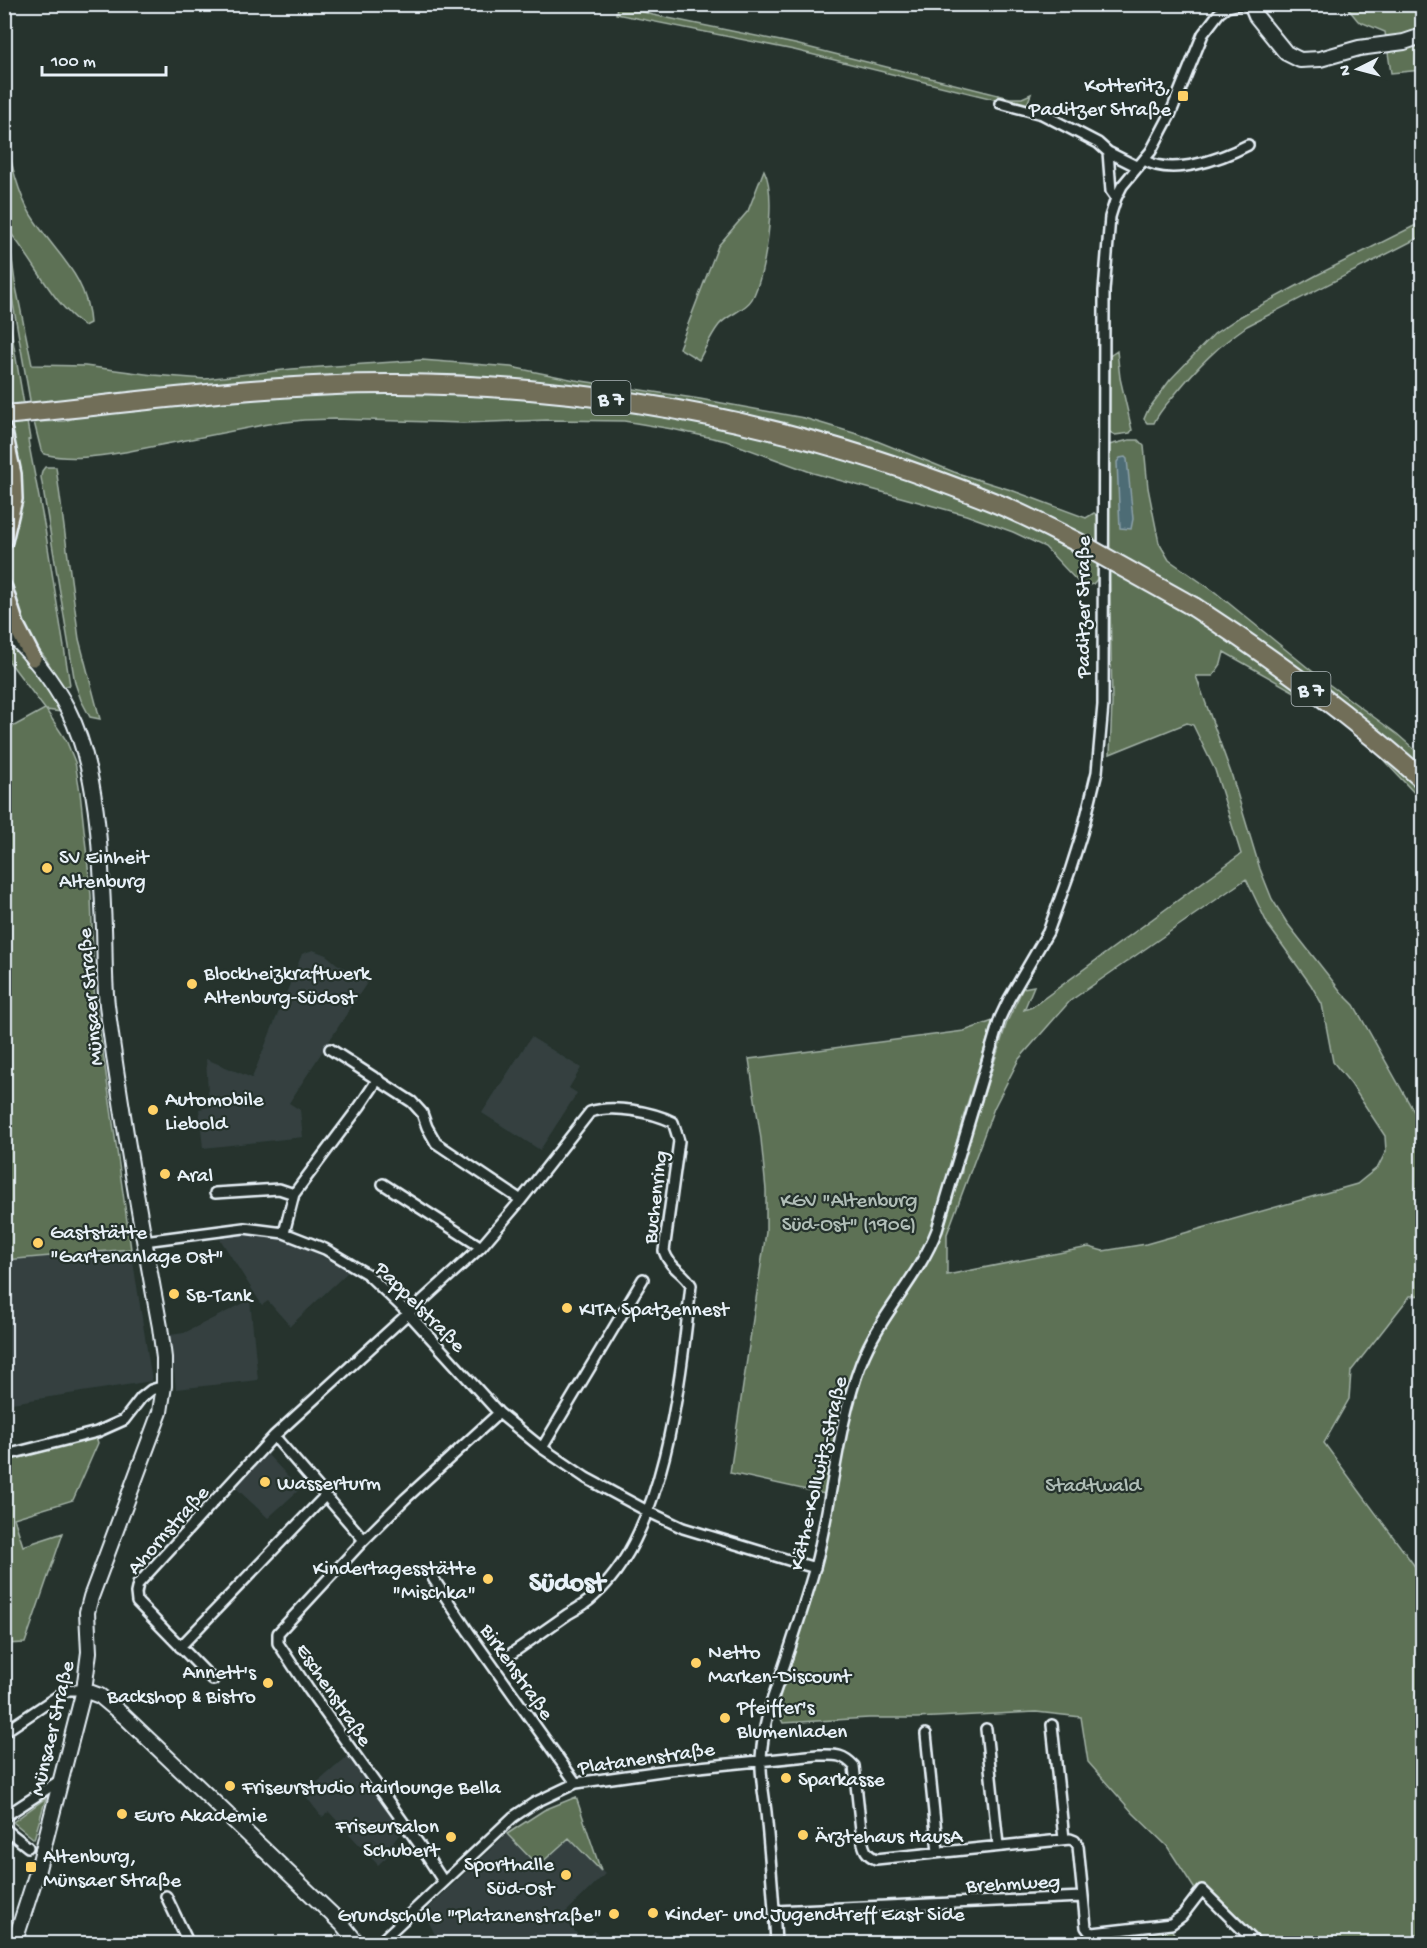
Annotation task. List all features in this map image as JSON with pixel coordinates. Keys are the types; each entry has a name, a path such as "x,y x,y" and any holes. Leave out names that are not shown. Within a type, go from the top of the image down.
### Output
{"highway":[{"name":"B 7","path":"4,415 286,388 396,384 501,387 607,397 712,415 815,440 907,470 1000,505 1083,545 1194,607 1261,651 1379,740 1422,779"}],"main road":[{"path":"4,432 13,474 14,499 4,541"},
{"path":"4,489 4,497"},
{"path":"4,588 16,625 33,658"}],"street":[{"name":"Paditzer Straße","path":"1009,999 1048,932 1083,833 1097,772 1103,705 1104,291 1110,217 1122,186 1151,151 1170,115 1203,34 1219,13 1227,7 1240,4"},
{"path":"1251,4 1256,16 1286,53 1300,60 1320,59 1359,48 1404,42 1422,36"},
{"path":"1000,103 1042,114 1098,142 1108,153 1141,163 1200,164 1228,156 1248,145"},
{"name":"Paditzer Straße","path":"1108,153 1111,191 1116,198"},
{"name":"Münsaer Straße","path":"4,628 33,658 54,685 69,712 81,745 92,791 100,859 107,1001 164,1358 164,1386 160,1412 100,1570 87,1612 88,1661 84,1690 38,1869 14,1944"},
{"name":"Käthe-Kollwitz-Straße","path":"776,1944 761,1761 764,1729 770,1703 815,1568 828,1512 841,1429 860,1364 877,1329 892,1305 908,1286 929,1250 941,1219 1000,1018 1009,999"},
{"path":"330,1049 412,1101 422,1113 436,1143 521,1200"},
{"path":"284,1233 294,1194 378,1079"},
{"name":"Buchenring","path":"409,1314 481,1247 590,1112 602,1108 614,1109 660,1116 673,1122 679,1141 664,1251 675,1270 687,1278 691,1286 680,1377 668,1440 649,1512"},
{"path":"383,1184 481,1247"},
{"path":"215,1193 279,1189 294,1194"},
{"name":"Pappelstraße","path":"144,1240 244,1228 284,1233 325,1249 367,1274 409,1314 499,1413 542,1448 586,1478 682,1528 815,1568"},
{"path":"542,1448 643,1279"},
{"name":"Ahornstraße","path":"213,1680 136,1602 138,1584 274,1436 409,1314"},
{"path":"4,1452 10,1454 97,1432 124,1420 141,1398 151,1390 164,1386"},
{"name":"Eschenstraße","path":"443,1881 309,1690 278,1643 278,1633 364,1540 499,1413"},
{"path":"274,1436 364,1540"},
{"path":"180,1647 326,1495"},
{"name":"Birkenstraße","path":"508,1656 594,1596 621,1567 649,1512"},
{"name":"Birkenstraße","path":"433,1578 576,1783"},
{"path":"4,1732 69,1690 84,1690 100,1696 124,1716 334,1916 358,1944"},
{"path":"1052,1725 1064,1839"},
{"path":"986,1730 998,1845"},
{"path":"926,1734 938,1852 1064,1839 1075,1841 1078,1846 1083,1897"},
{"name":"Platanenstraße","path":"378,1944 513,1817 534,1803 576,1783 669,1770 838,1755 846,1758 854,1766 862,1839 869,1856 876,1858 938,1852"},
{"path":"4,1817 62,1779"},
{"path":"4,1828 28,1847"},
{"name":"Brehmweg","path":"775,1911 1083,1897 1086,1927 1094,1933 1171,1924 1182,1916 1202,1890 1257,1944"},
{"path":"166,1896 189,1944"}],"shaded area":[{"path":"313,950 326,955 337,964 368,981 289,1103 300,1110 303,1137 203,1148 199,1109 209,1107 206,1059 252,1078 302,954"},
{"path":"531,1037 581,1068 569,1088 577,1093 540,1150 482,1113"},
{"path":"240,1234 287,1240 349,1271 290,1326 268,1301 262,1305 220,1239"},
{"path":"131,1249 152,1381 5,1404 5,1260"},
{"path":"250,1300 258,1380 176,1389 170,1335 184,1333"},
{"path":"267,1454 300,1489 268,1518 236,1488"},
{"path":"349,1755 404,1832 393,1841 398,1846 378,1865 329,1812 322,1817 304,1794"},
{"path":"507,1834 538,1866 569,1838 605,1874 561,1917 584,1941 595,1931 606,1943 439,1943 424,1912"}],"green space":[{"path":"617,5 628,5 653,15 795,44 1010,98 1022,98 1031,94 1026,107 794,50 616,14"},
{"path":"1345,5 1422,5 1422,70 1391,73 1385,32 1358,21"},
{"path":"4,130 26,206 40,229 68,265 83,291 88,306 90,323 84,326 52,293 8,230 15,282 32,365 85,366 205,379 292,369 422,360 511,367 575,380 804,418 867,437 954,472 1086,518 1094,513 1098,516 1098,542 909,464 501,381 60,400 31,406 5,258"},
{"path":"764,170 770,197 770,215 762,272 757,287 749,303 719,325 699,360 679,348 718,246 748,211"},
{"path":"1422,222 1422,236 1247,326 1200,365 1164,407 1154,423 1147,423 1144,419 1170,380 1214,334 1241,316 1317,275"},
{"path":"4,289 70,685 62,687 46,659 29,637 9,591 6,562 16,476 5,419"},
{"path":"1117,351 1120,378 1132,430 1130,433 1115,435 1108,431 1107,358"},
{"path":"396,390 606,403 813,446 997,511 1081,550 1080,554 1099,563 1099,577 1093,584 1084,586 1045,547 1013,532 966,515 813,473 726,441 624,421 549,420 463,423 304,420 268,424 125,452 74,457 44,454 34,422 64,421 93,413 286,394"},
{"name":"Stadtwald","path":"1138,440 1144,446 1148,488 1159,543 1169,560 1215,592 1323,680 1397,734 1422,756 1422,801 1374,750 1316,704 1224,652 1221,664 1213,676 1196,676 1231,773 1260,869 1272,899 1287,923 1354,1005 1422,1126 1422,1295 1410,1296 1351,1371 1349,1399 1324,1443 1422,1576 1422,1943 1252,1943 1196,1891 1167,1846 1133,1813 1088,1762 1081,1717 1036,1712 783,1723 772,1702 810,1605 824,1552 834,1496 730,1473 766,1232 766,1190 761,1139 749,1059 964,1031 993,1021 931,1231 912,1273 915,1282 930,1254 956,1181 962,1173 962,1163 1007,1022 1023,988 1034,986 1024,1010 1032,1007 1241,854 1215,770 1193,725 1187,723 1110,754 1112,703 1107,449 1109,445","holes":["1246,879 1268,925 1322,1004 1333,1062 1351,1084 1385,1136 1386,1151 1378,1167 1357,1184 1146,1244 1103,1251 1089,1247 947,1275 947,1234 994,1108 1019,1059 1070,1001"]},
{"path":"45,467 56,467 79,639 100,719 90,717 75,683 41,477"},
{"path":"4,638 36,673 62,712 46,710 66,740 75,762 91,895 94,990 131,1249 5,1260 5,731 45,709 5,656"},
{"path":"96,1436 98,1443 73,1500 14,1518 23,1546 63,1533 25,1643 5,1644 4,1459"},
{"path":"576,1797 601,1871 569,1838 538,1866 507,1834 544,1810"},
{"path":"46,1798 34,1839 13,1822"},
{"path":"1170,1928 1181,1943 1102,1944 1103,1940"}],"water":[{"path":"1125,457 1133,519 1131,529 1120,528 1117,462 1120,458"}],"place":[{"name":"Kotteritz, Paditzer Straße","path":"1183,96"},
{"name":"SV Einheit Altenburg","path":"47,868"},
{"name":"Blockheizkraftwerk Altenburg-Südost","path":"192,984"},
{"name":"Automobile Liebold","path":"153,1110"},
{"name":"Aral","path":"165,1174"},
{"name":"Gaststätte \"Gartenanlage Ost\"","path":"38,1243"},
{"name":"SB-Tank","path":"174,1294"},
{"name":"KITA Spatzennest","path":"567,1308"},
{"name":"Wasserturm","path":"265,1482"},
{"name":"Kindertagesstätte \"Mischka\"","path":"488,1579"},
{"name":"Netto Marken-Discount","path":"696,1663"},
{"name":"Annett's Backshop & Bistro","path":"268,1683"},
{"name":"Pfeiffer's Blumenladen","path":"725,1718"},
{"name":"Sparkasse","path":"786,1778"},
{"name":"Friseurstudio Hairlounge Bella","path":"230,1786"},
{"name":"Euro Akademie","path":"122,1814"},
{"name":"Ärztehaus HausA","path":"803,1835"},
{"name":"Friseursalon Schubert","path":"451,1837"},
{"name":"Altenburg, Münsaer Straße","path":"31,1867"},
{"name":"Sporthalle Süd-Ost","path":"566,1875"},
{"name":"Kinder- und Jugendtreff East Side","path":"653,1913"},
{"name":"Grundschule \"Platanenstraße\"","path":"614,1914"}],"district":[{"name":"Südost","path":"567,1581"}],"park label":[{"name":"KGV \"Altenburg Süd-Ost\" (1906)","path":"849,1211"}]}
